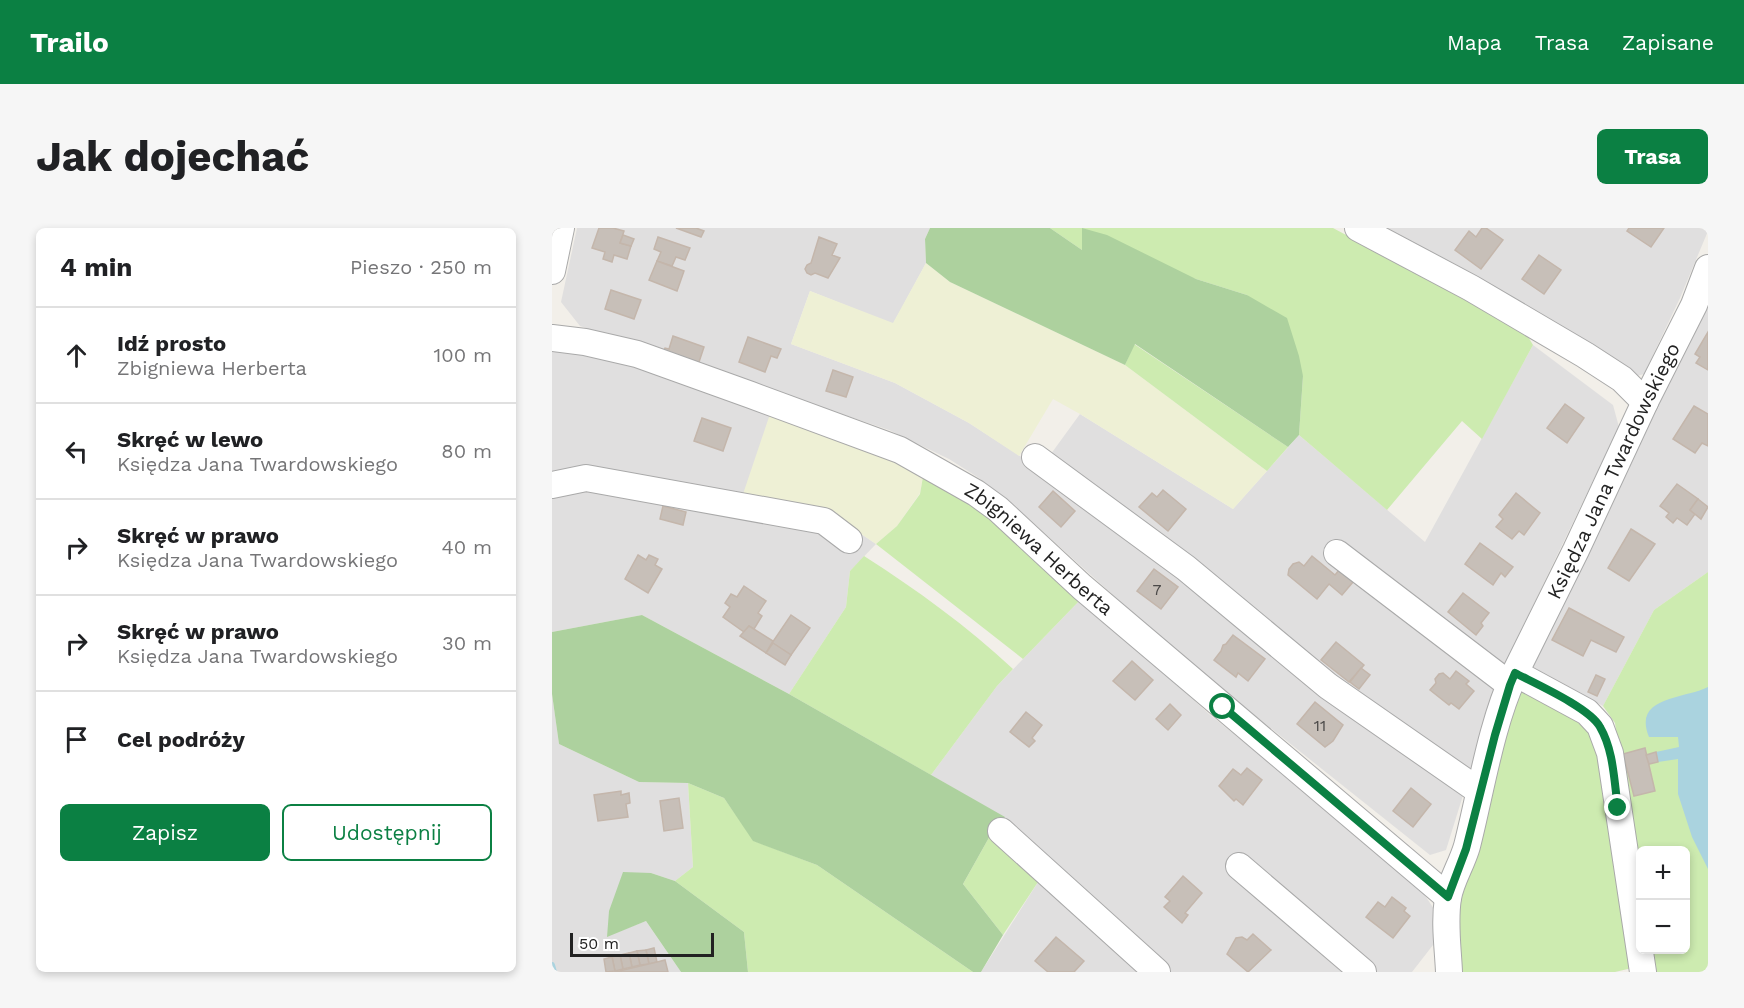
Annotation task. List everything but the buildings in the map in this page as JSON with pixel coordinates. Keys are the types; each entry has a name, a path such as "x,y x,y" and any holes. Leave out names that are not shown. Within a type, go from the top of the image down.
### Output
{"street":[{"path":"552,271 561,228"},
{"path":"1358,228 1471,288 1585,355 1622,379 1645,402"},
{"name":"Księdza Jana Twardowskiego","path":"1449,972 1446,927 1448,897 1466,849 1479,791 1512,679 1694,305 1708,268"},
{"name":"Zbigniewa Herberta","path":"552,338 585,342 637,354 751,395 900,450 976,493 998,509 1082,587 1448,897"},
{"path":"1035,457 1186,568 1328,686 1479,791"},
{"path":"552,485 586,478 813,519 824,522 849,540"},
{"path":"1337,553 1512,679 1587,712 1600,726 1610,753 1643,972"},
{"path":"1000,831 1157,972"},
{"path":"1239,866 1363,972"}],"shaded area":[{"path":"577,228 930,228 925,239 926,263 893,324 810,291 791,344 895,383 969,423 1040,469 1080,414 1233,509 1299,435 1425,542 1533,345 1613,405 1619,427 1511,651 1492,702 1446,850 1430,855 1224,691 1154,632 1020,511 979,478 949,459 889,430 580,326 561,302"},
{"path":"1387,228 1708,228 1708,231 1680,298 1644,374 1626,379 1549,321"},
{"path":"1708,304 1708,572 1654,610 1603,706 1526,665"},
{"path":"552,346 582,348 770,414 833,515 876,544 850,571 846,607 789,694 642,615 552,632"},
{"path":"1082,598 1209,714 1378,850 1422,891 1434,909 1433,945 1412,972 1375,972 1260,895 1297,933 1342,972 981,972 1040,879 991,834 1005,818 931,775 997,686"},
{"path":"552,694 559,744 639,782 688,783 693,867 675,881 651,873 607,936 646,921 681,972 556,972 552,963"}],"green space":[{"path":"930,228 1050,228 1082,250 1082,228 1107,235 1196,279 1247,295 1287,318 1303,376 1299,435 1288,447 1135,344 1125,365 950,282 926,263 925,239"},
{"path":"1050,228 1333,228 1524,330 1533,345 1482,439 1462,421 1387,510 1299,435 1303,376 1247,295 1196,279 1082,250"},
{"path":"926,263 950,282 1125,365 1267,471 1233,509 1053,399 1019,456 969,423 895,383 791,344 810,291 893,323"},
{"path":"1134,344 1288,447 1267,471 1125,365"},
{"path":"770,414 924,471 920,493 897,526 876,544 833,515 742,497"},
{"path":"924,471 973,501 1082,598 1023,659 876,544 897,526 920,494"},
{"path":"864,556 941,609 1013,669 997,686 931,775 789,694 846,607 850,571"},
{"path":"1708,572 1708,972 1656,972 1652,954 1690,954 1690,846 1636,846 1636,873 1615,723 1603,706 1654,610"},
{"path":"642,615 789,694 1005,817 991,834 963,884 1003,935 981,972 973,972 817,865 753,841 724,798 688,783 639,782 559,744 552,694 552,632"},
{"path":"1524,688 1567,709 1594,732 1632,968 1615,972 1458,972 1454,895 1474,857 1514,706"},
{"path":"688,783 724,798 754,841 817,865 973,972 748,972 744,932 675,881 693,867"},
{"path":"991,834 1040,879 1003,935 963,884"},
{"path":"623,872 651,873 675,881 744,932 748,972 681,972 646,921 607,937 609,911"}],"water":[{"path":"1708,687 1708,869 1692,837 1678,794 1678,759 1658,762 1656,752 1679,747 1678,737 1649,737 1646,724 1648,714 1654,706"}],"waterway":[{"path":"552,965 554,972"}],"route":[{"path":"1223,707 1448,897 1466,849 1479,791 1515,673 1587,712 1600,726 1610,753 1618,808"}]}
